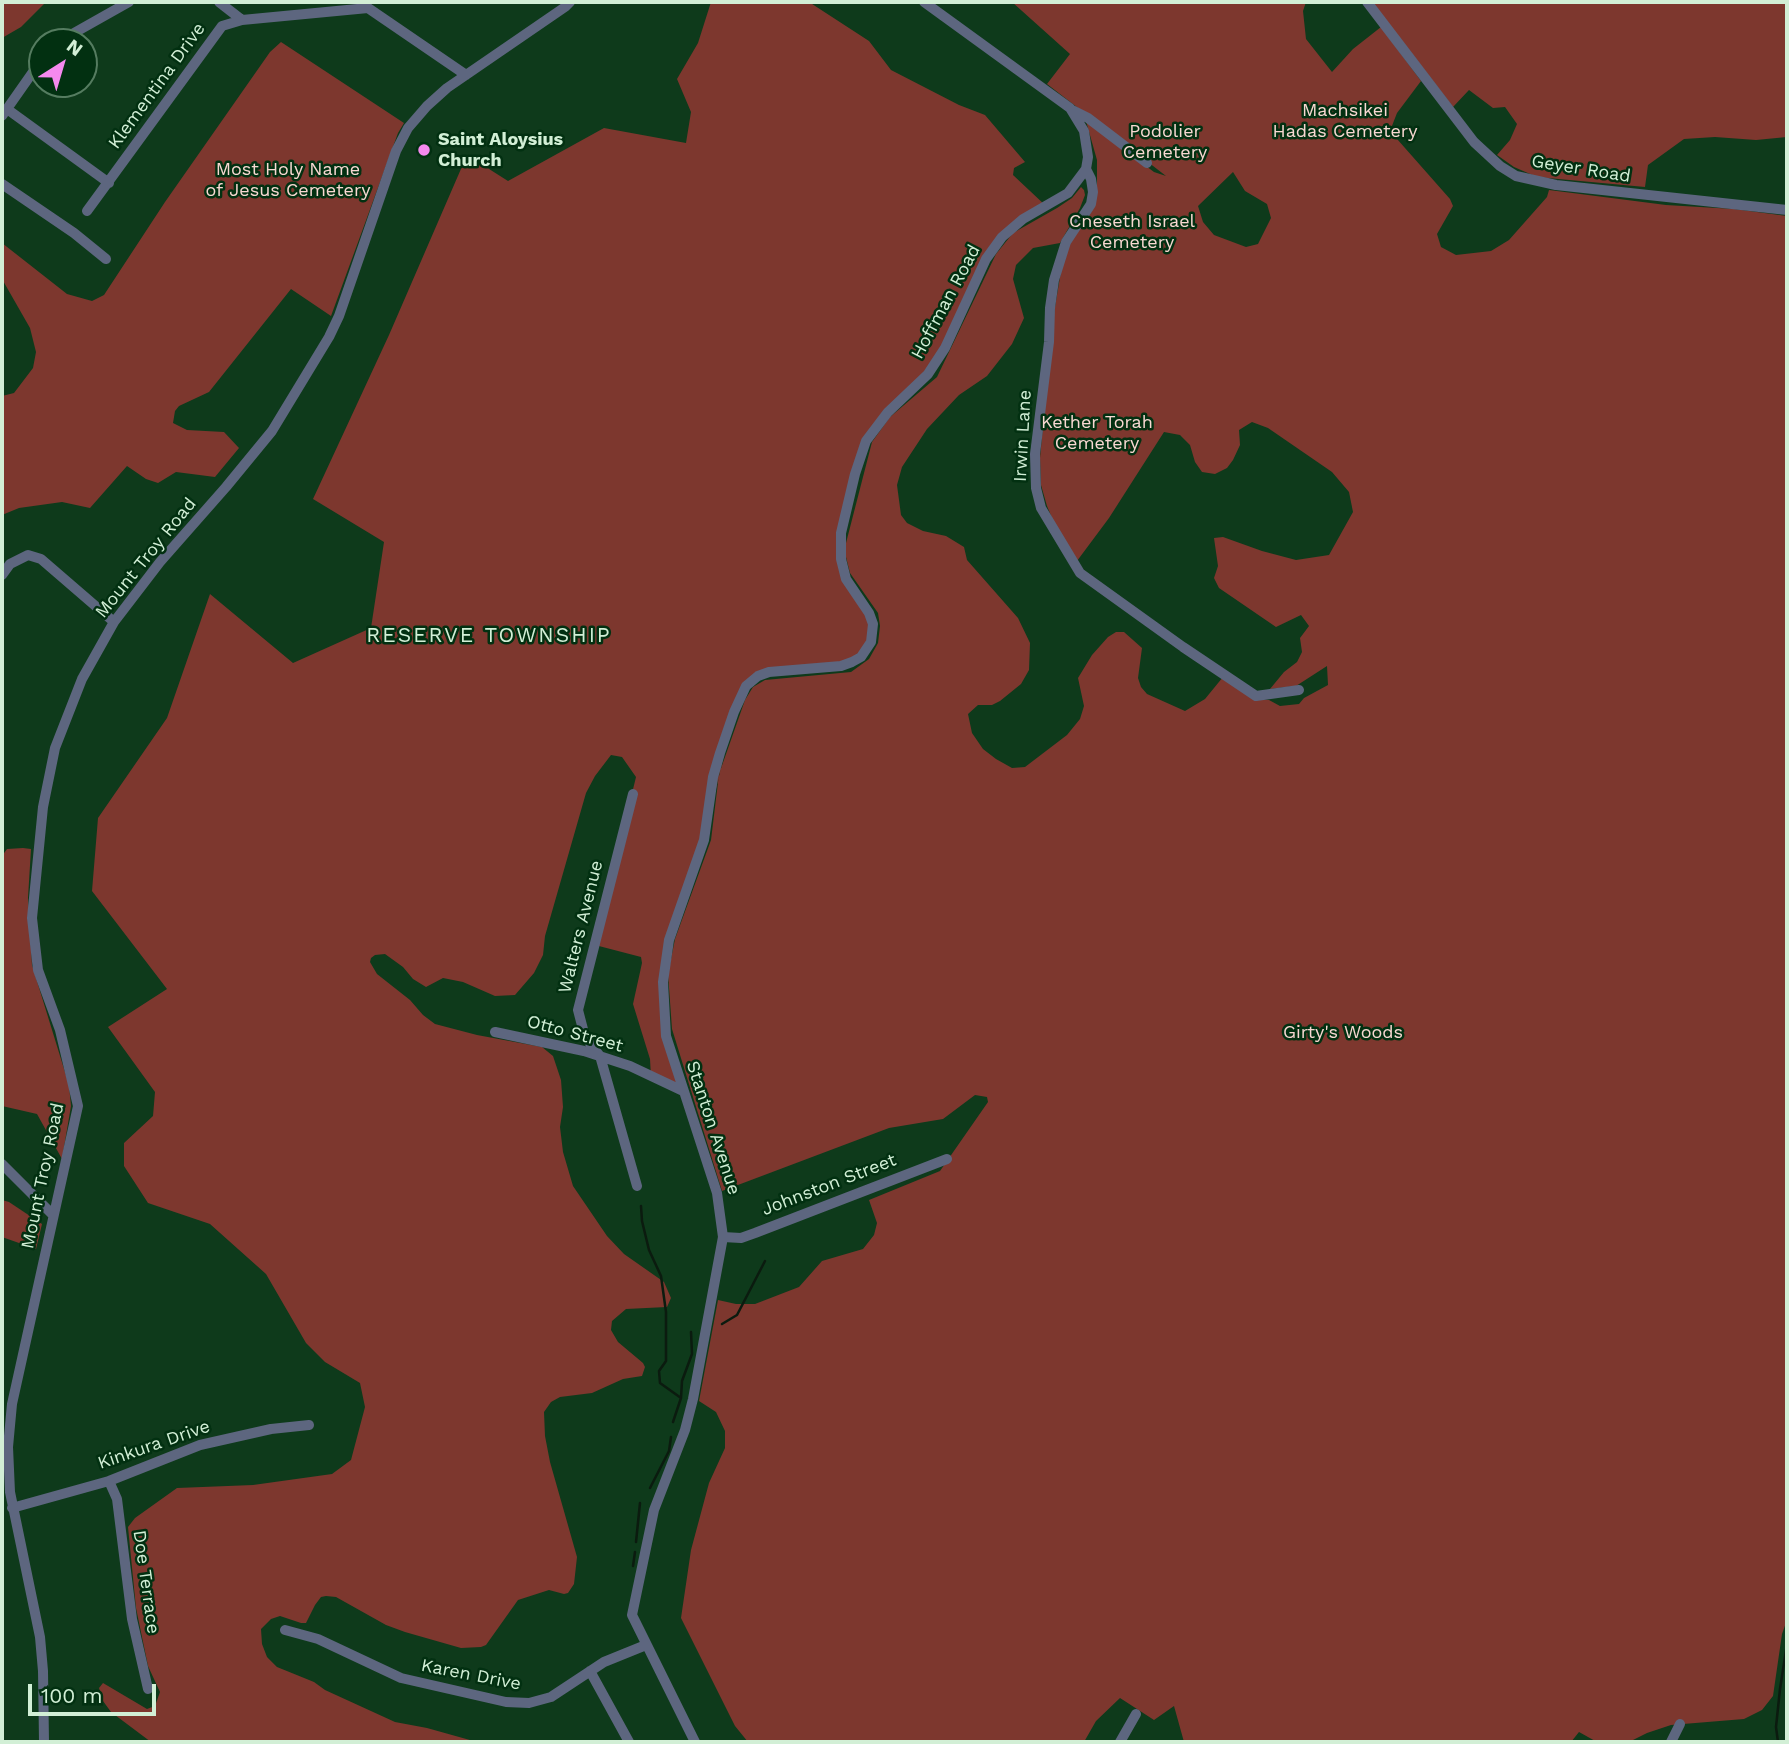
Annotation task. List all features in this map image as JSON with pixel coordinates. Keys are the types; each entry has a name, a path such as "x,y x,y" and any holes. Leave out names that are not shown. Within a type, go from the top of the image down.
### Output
{"street":[{"path":"83,28 129,2"},
{"path":"219,2 242,20"},
{"path":"924,2 1147,163"},
{"name":"Geyer Road","path":"1367,2 1474,142 1500,166 1516,176 1556,185 1787,210"},
{"name":"Mount Troy Road","path":"44,1742 40,1637 12,1508 8,1472 12,1404 78,1106 60,1030 38,970 33,918 43,807 63,725 82,679 114,622 160,562 226,488 289,406 339,316 396,151 408,128 427,106 466,75 564,4"},
{"name":"Klementina Drive","path":"87,211 222,26 242,20 370,5 466,75"},
{"path":"28,79 4,113 108,183"},
{"path":"1070,108 1084,131 1086,169"},
{"name":"Hoffman Road","path":"749,682 769,672 841,666 861,657 867,649 871,642 873,624 869,613 846,579 841,559 841,533 866,441 888,412 928,374 940,356 986,259 1002,237 1023,219 1068,193 1086,169"},
{"name":"Irwin Lane","path":"1086,169 1091,178 1091,204 1066,242 1054,280 1050,308 1049,342 1035,454 1036,488 1041,508 1080,573 1173,640 1256,696 1299,690"},
{"path":"2,184 74,233 106,259"},
{"path":"2,575 10,564 28,555 41,559 114,622"},
{"name":"Stanton Avenue","path":"695,1742 632,1615 654,1510 685,1430 693,1399 723,1237 717,1193 666,1036 663,1007 664,961 704,840 713,776 720,752 740,695 749,682"},
{"name":"Walters Avenue","path":"633,794 579,1010 585,1037 600,1056 637,1186"},
{"name":"Otto Street","path":"495,1032 600,1056 630,1066 683,1091"},
{"name":"Johnston Street","path":"723,1237 748,1236 947,1159"},
{"path":"2,1164 53,1215"},
{"name":"Kinkura Drive","path":"12,1508 109,1480 200,1445 271,1429 309,1426"},
{"name":"Doe Terrace","path":"109,1480 117,1499 132,1619 148,1689"},
{"name":"Karen Drive","path":"285,1630 318,1639 401,1678 506,1702 529,1703 542,1700 590,1671 646,1645"},
{"path":"590,1671 629,1742"},
{"path":"1120,1742 1136,1714"},
{"path":"1671,1742 1680,1724"}],"green space":[{"path":"2,2 46,2 21,27 2,38"},
{"path":"711,2 809,2 869,41 891,70 959,105 985,115 1025,162 1014,168 1013,175 1046,206 1002,237 945,348 876,426 855,474 841,559 869,613 871,642 852,662 758,676 734,712 704,840 669,940 663,1007 683,1091 651,1077 650,1059 633,1004 641,957 595,945 636,777 622,757 611,755 586,793 545,936 543,955 534,973 515,995 495,996 463,982 443,978 426,987 385,954 371,958 370,962 377,974 435,1024 542,1047 553,1056 561,1080 563,1107 560,1127 563,1152 573,1186 607,1236 624,1254 664,1282 671,1298 667,1307 626,1309 612,1321 611,1330 618,1342 643,1363 645,1367 642,1376 623,1379 592,1393 560,1397 551,1402 544,1412 550,1462 577,1557 574,1584 568,1593 549,1590 518,1600 486,1645 481,1647 461,1648 405,1632 386,1625 336,1597 326,1596 321,1597 315,1605 306,1623 280,1616 271,1619 261,1629 262,1644 267,1657 277,1667 395,1722 477,1742 151,1742 111,1712 103,1701 99,1688 103,1683 147,1709 155,1706 160,1692 148,1666 136,1608 128,1527 135,1518 177,1488 253,1485 332,1474 351,1460 365,1407 360,1383 325,1362 306,1343 266,1274 210,1224 148,1203 124,1166 124,1143 153,1116 155,1092 108,1027 167,989 92,891 98,818 167,718 210,594 293,663 371,628 384,542 313,499 389,335 467,155 508,181 604,128 686,143 691,112 677,79 698,43"},
{"path":"1012,2 1306,2 1303,11 1306,39 1332,72 1353,49 1381,27 1421,81 1397,113 1390,131 1450,199 1453,206 1437,234 1441,247 1456,255 1491,251 1509,240 1547,197 1549,190 1666,205 1734,209 1787,216 1787,1620 1782,1634 1773,1696 1762,1710 1744,1719 1671,1725 1629,1742 1597,1742 1579,1732 1571,1742 1184,1742 1174,1706 1154,1720 1120,1698 1096,1721 1084,1742 748,1742 735,1726 681,1618 691,1550 709,1483 725,1448 725,1431 716,1412 699,1401 718,1300 755,1304 799,1287 822,1261 863,1249 874,1235 877,1223 869,1200 940,1171 988,1102 987,1097 975,1095 943,1119 889,1128 722,1191 672,1029 668,974 675,939 711,840 719,774 745,700 753,687 765,680 851,672 869,659 878,643 878,613 850,573 846,543 872,442 890,417 937,377 996,254 1013,233 1072,198 1081,187 1085,195 1060,243 1033,248 1016,265 1013,279 1024,318 1012,344 987,376 959,395 927,429 902,467 897,485 901,515 907,523 923,531 946,536 964,547 967,560 1018,618 1030,643 1029,670 1021,684 1000,701 992,705 978,705 968,714 972,733 983,749 996,759 1012,768 1025,767 1067,735 1080,719 1084,706 1078,678 1092,655 1116,632 1124,632 1142,648 1138,678 1147,694 1185,711 1205,699 1223,677 1256,699 1269,700 1280,706 1299,704 1304,698 1328,685 1327,666 1296,686 1270,689 1284,672 1297,662 1302,652 1300,638 1309,626 1301,615 1276,627 1219,588 1214,578 1218,566 1214,538 1223,537 1296,560 1329,555 1353,512 1349,492 1332,472 1268,428 1252,422 1239,430 1240,445 1233,460 1227,468 1215,474 1202,472 1195,462 1190,445 1180,435 1164,432 1109,518 1077,561 1057,530 1047,506 1041,485 1040,458 1053,319 1068,244 1097,193 1097,160 1086,121 1154,172 1166,176 1047,84 1070,54","holes":["1233,172 1245,191 1267,204 1271,218 1258,244 1246,247 1214,235 1203,222 1198,206"]},
{"path":"1372,2 1787,2 1787,137 1756,140 1715,137 1684,139 1648,165 1645,187 1537,177 1514,167 1497,155 1510,140 1517,124 1505,107 1493,108 1469,90 1453,107"},
{"name":"Most Holy Name of Jesus Cemetery","path":"281,42 404,123 331,316 291,289 209,392 179,406 175,411 173,423 187,430 224,432 239,448 215,477 176,472 158,483 146,479 127,466 90,508 62,502 19,508 2,515 2,396 14,393 33,368 36,352 30,328 2,279 2,243 67,294 92,301 104,295 165,202 270,52"},
{"path":"7,849 31,849 28,898 32,965 69,1085 71,1106 62,1159 37,1114 2,1106 2,856"},
{"path":"2,1200 42,1224 36,1249 2,1237"}],"waterway":[{"path":"641,1206 649,1250 661,1276 666,1312 666,1361 659,1371 660,1383 681,1398"},
{"path":"722,1324 737,1315 765,1261"},
{"path":"673,1422 681,1398 682,1381 692,1354 691,1332"},
{"path":"650,1488 669,1451 671,1437"},
{"path":"636,1542 640,1503"},
{"path":"633,1566 635,1552"},
{"path":"1778,1742 1776,1727 1787,1644"}],"place":[{"name":"Saint Aloysius Church","path":"424,150"}],"district":[{"name":"RESERVE TOWNSHIP","path":"489,636"}],"park label":[{"name":"Machsikei Hadas Cemetery","path":"1345,121"},
{"name":"Podolier Cemetery","path":"1165,142"},
{"name":"Cneseth Israel Cemetery","path":"1132,232"},
{"name":"Kether Torah Cemetery","path":"1097,433"},
{"name":"Girty's Woods","path":"1343,1033"}]}
